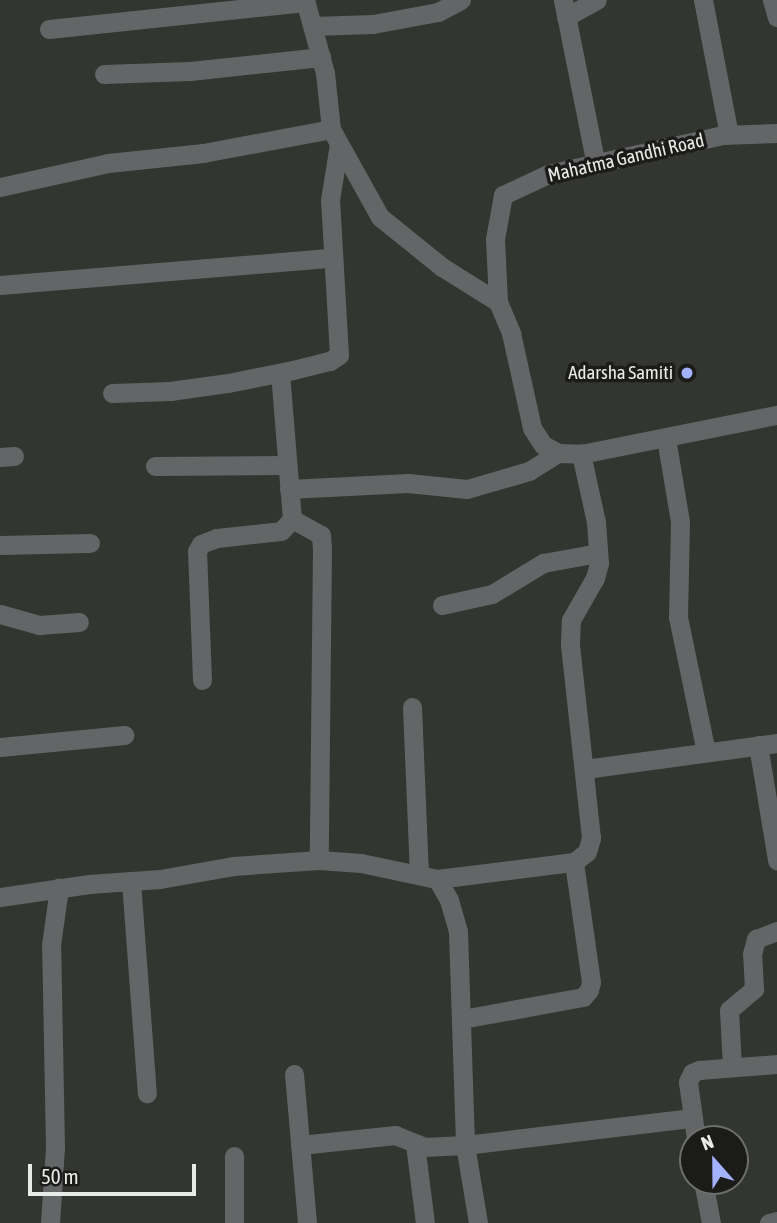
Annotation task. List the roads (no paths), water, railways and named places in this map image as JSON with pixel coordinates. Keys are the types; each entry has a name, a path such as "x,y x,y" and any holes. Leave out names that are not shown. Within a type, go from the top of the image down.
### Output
{"street":[{"path":"313,26 373,24 438,12 461,0"},
{"path":"596,166 565,8 597,0"},
{"path":"703,0 729,135"},
{"path":"772,0 777,17"},
{"path":"49,29 306,1 321,57 335,137 330,200 331,258 339,309 339,355 330,361 280,373 170,391 112,393"},
{"path":"104,74 190,71 321,57"},
{"name":"Mahatma Gandhi Road","path":"498,302 495,239 503,195 548,174 596,166 729,135 777,134"},
{"path":"0,187 108,163 335,137"},
{"path":"335,137 380,217 442,267 498,302 511,333 532,428 542,445 558,453 581,454 777,415"},
{"path":"0,285 331,258"},
{"path":"202,680 197,551 201,544 216,538 281,531 292,519 280,373"},
{"path":"666,438 680,522 678,617 706,752"},
{"path":"289,489 396,483 467,489 529,471 558,453"},
{"path":"0,897 59,888 131,882 233,866 319,860 428,876 573,862 587,852 591,838 570,644 571,620 595,578 598,553 596,522 581,454"},
{"path":"155,466 286,465"},
{"path":"292,519 321,536 322,548 319,860"},
{"path":"0,545 90,543"},
{"path":"442,605 492,594 543,563 598,553"},
{"path":"0,614 39,625 79,622"},
{"path":"412,707 428,876 449,900 458,932 465,1145 478,1223"},
{"path":"0,747 124,735"},
{"path":"585,769 767,744 777,860"},
{"path":"462,1019 583,997 590,990 573,862"},
{"path":"131,882 147,1093"},
{"path":"50,1223 55,1147 50,958 52,918 59,888"},
{"path":"732,1068 729,1010 754,989 752,954 756,939 777,931"},
{"path":"693,1125 688,1082 692,1073 699,1070 777,1064"},
{"path":"295,1074 307,1223"},
{"path":"300,1145 395,1135 424,1147 465,1145 692,1118"},
{"path":"415,1144 425,1223"},
{"path":"233,1223 234,1156"},
{"path":"706,1195 711,1223"},
{"path":"769,1223 777,1221"}],"place":[{"name":"Adarsha Samiti","path":"687,373"}]}
